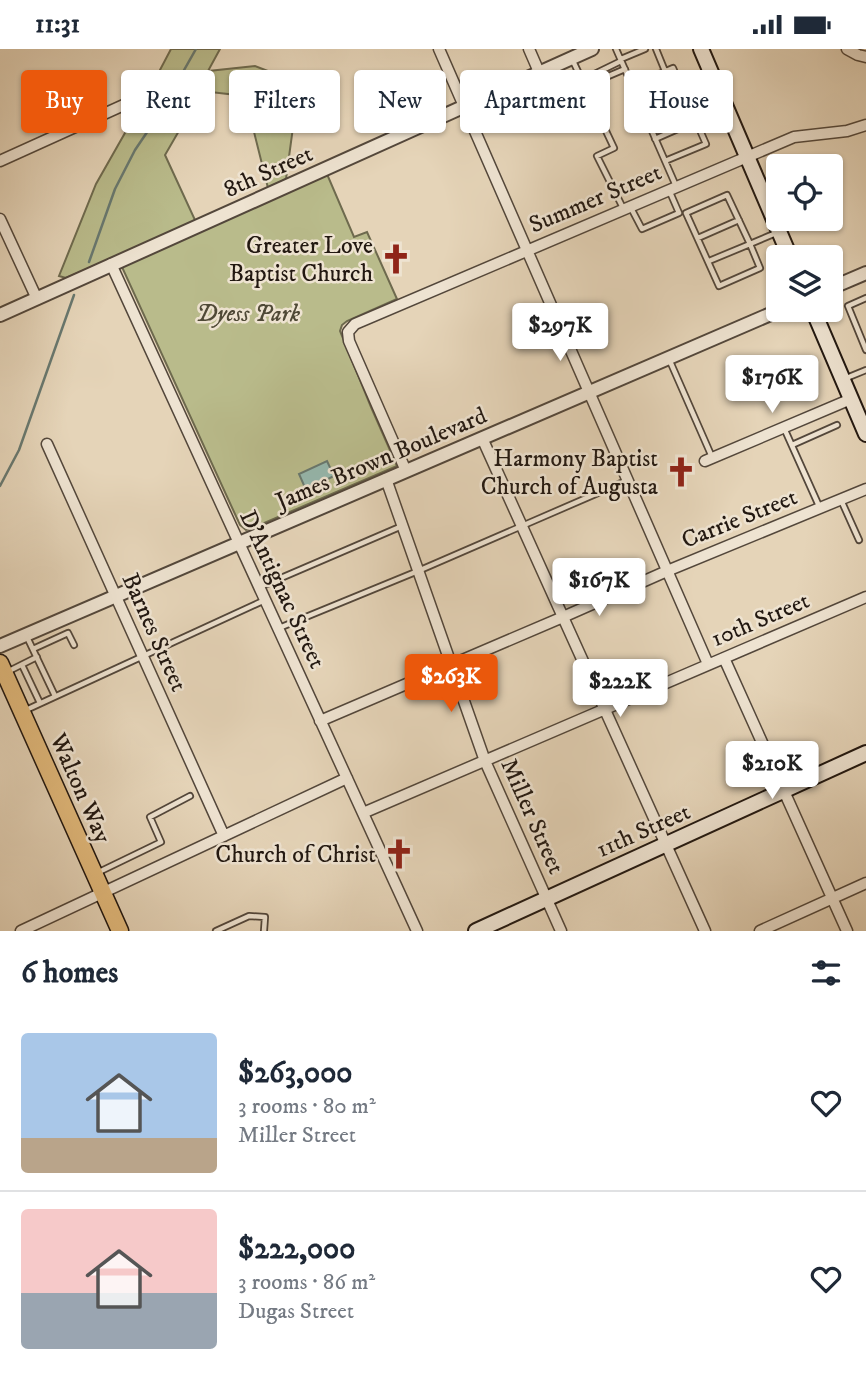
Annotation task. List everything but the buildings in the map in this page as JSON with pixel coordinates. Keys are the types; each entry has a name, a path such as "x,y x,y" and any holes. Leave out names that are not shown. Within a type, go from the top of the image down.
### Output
{"main road":[{"path":"701,49 710,70"},
{"path":"733,122 785,245"},
{"path":"818,322 866,434"},
{"name":"Walton Way","path":"2,668 120,931"},
{"name":"11th Street","path":"476,931 866,753"}],"street":[{"path":"439,49 460,95"},
{"path":"529,49 538,70"},
{"name":"8th Street","path":"544,70 592,49"},
{"path":"847,49 866,57"},
{"path":"0,161 121,106"},
{"name":"8th Street","path":"0,315 460,108"},
{"name":"Summer Street","path":"406,471 349,341 348,332 355,324 794,137 847,131 866,125"},
{"path":"477,133 708,664"},
{"path":"0,219 37,299"},
{"name":"D'Antignac Street","path":"106,266 239,543 417,931"},
{"path":"843,283 866,273"},
{"name":"James Brown Boulevard","path":"0,646 766,316"},
{"path":"709,459 851,398"},
{"path":"482,438 705,931"},
{"name":"Barnes Street","path":"47,444 224,836"},
{"name":"Miller Street","path":"386,479 485,761 561,931"},
{"name":"Carrie Street","path":"320,721 667,571 866,489"},
{"name":"10th Street","path":"363,813 866,597"},
{"path":"724,658 848,931"},
{"path":"23,931 346,778"},
{"path":"760,931 866,883"}],"lane":[{"path":"610,75 625,69 616,49"},
{"path":"602,70 645,49"},
{"path":"656,49 665,70"},
{"path":"571,58 577,70"},
{"path":"607,133 614,148 597,156 642,229 679,213 665,161 652,133"},
{"path":"655,139 669,133"},
{"path":"665,161 706,144 701,133"},
{"path":"727,195 738,220 760,268 719,286 686,213 727,195"},
{"path":"698,238 738,220"},
{"path":"709,261 780,232"},
{"path":"866,298 848,306 866,350"},
{"path":"860,335 866,332"},
{"path":"668,358 709,459"},
{"path":"843,380 866,370"},
{"path":"792,445 838,425"},
{"path":"784,427 820,507"},
{"path":"278,628 628,480"},
{"path":"841,499 859,540"},
{"path":"259,588 402,526"},
{"path":"22,712 265,600"},
{"path":"48,625 55,639"},
{"path":"33,649 68,633 74,645"},
{"path":"26,635 55,696"},
{"path":"2,668 22,665 37,657"},
{"path":"22,665 40,703"},
{"path":"95,874 161,842 150,817 190,796"},
{"path":"216,931 249,916 265,917 264,931"}],"green space":[{"name":"Dyess Park","path":"171,49 220,49 209,70 160,70"},
{"name":"Dyess Park","path":"255,66 265,70 229,70 229,94 215,93 215,70"},
{"name":"Dyess Park","path":"125,133 178,133 165,155 200,231 327,174 354,237 367,232 397,299 347,321 340,331 397,466 250,529 246,530 240,525 117,256 66,278 59,276 96,184"},
{"name":"Dyess Park","path":"254,133 292,133 286,179 268,188"}],"water":[{"path":"327,461 334,476 306,490 299,474"}],"waterway":[{"path":"89,262 115,189 135,150 158,116 196,49"},
{"path":"0,486 19,450 74,295"}],"place":[{"name":"Greater Love Baptist Church","path":"396,259"},
{"name":"Harmony Baptist Church of Augusta","path":"681,472"},
{"name":"Church of Christ","path":"399,854"}]}
